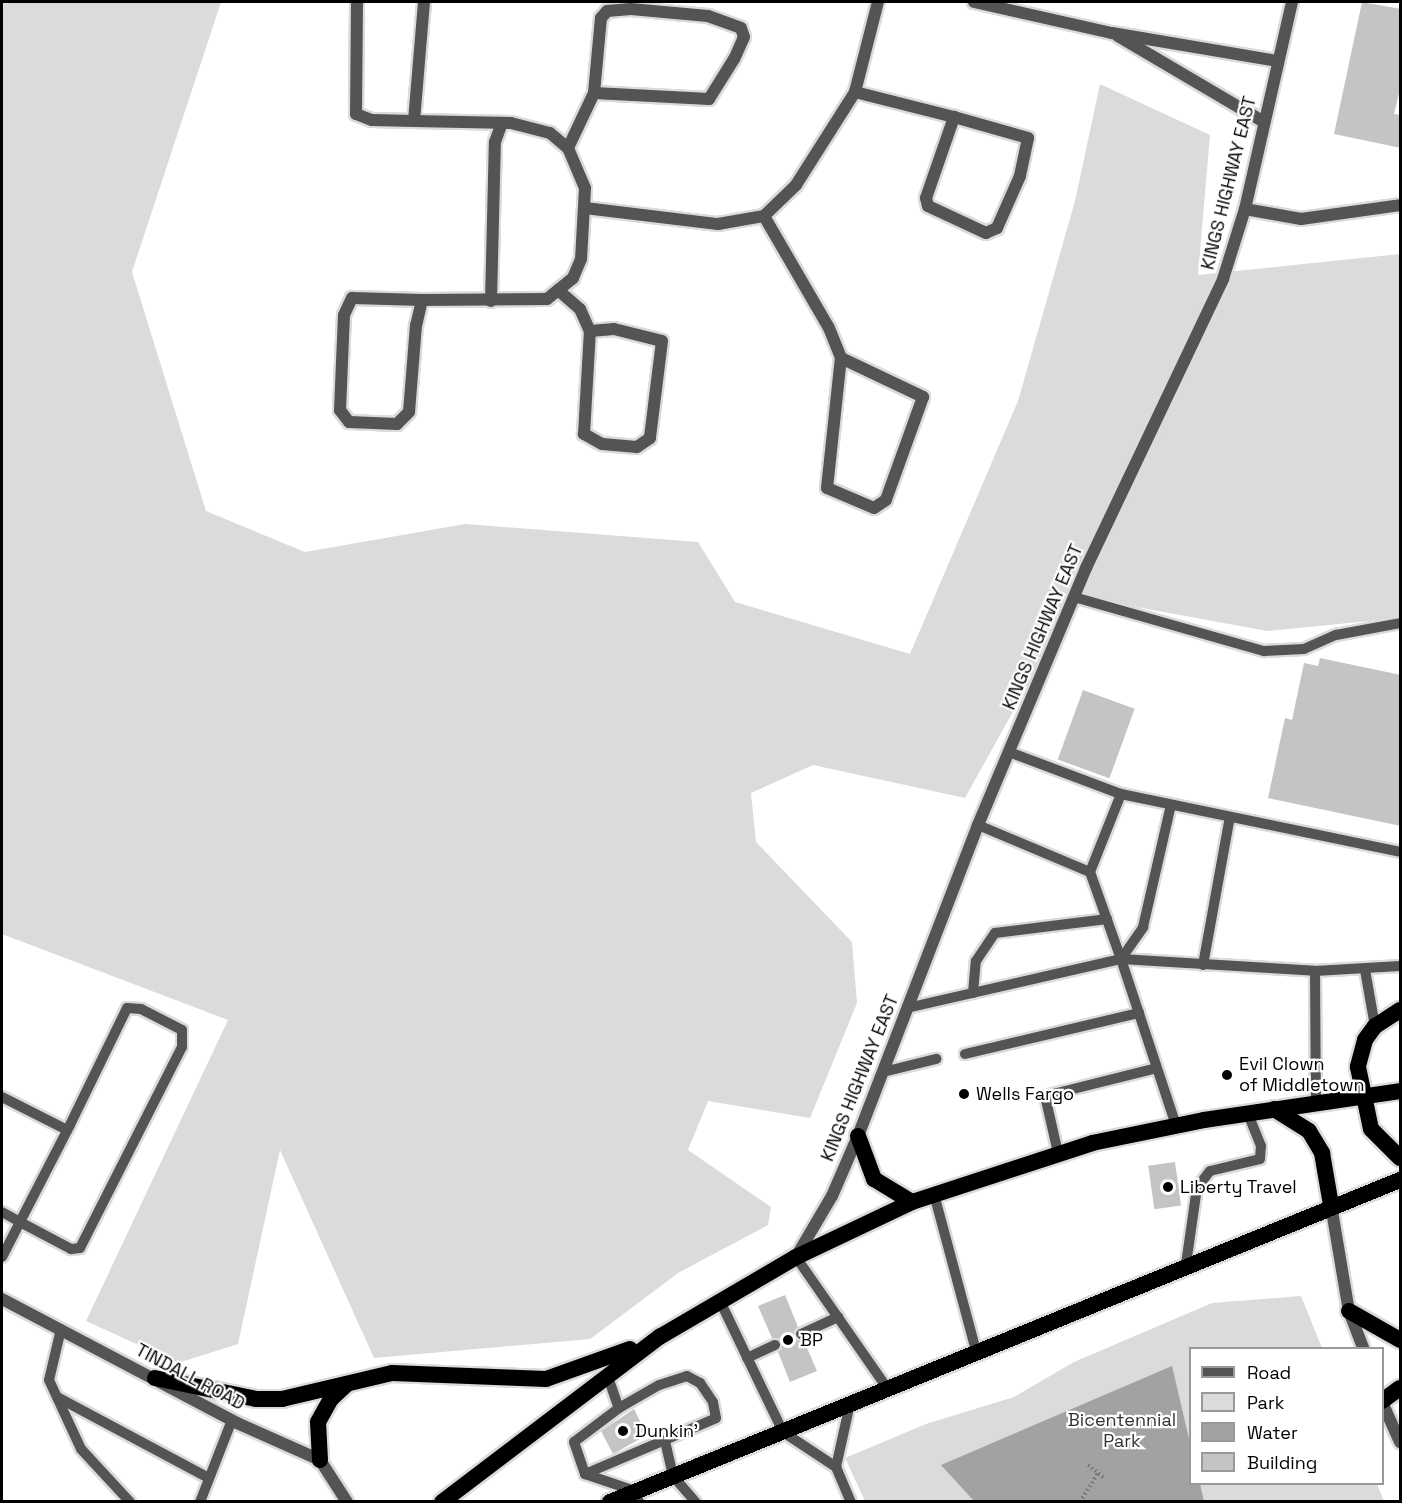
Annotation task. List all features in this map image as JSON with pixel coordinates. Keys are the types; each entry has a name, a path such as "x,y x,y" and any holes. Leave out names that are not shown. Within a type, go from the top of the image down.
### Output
{"highway":[{"path":"1401,1010 1375,1026 1360,1055 1364,1096 1371,1129 1401,1158"},
{"path":"442,1502 607,1374 661,1336 796,1257 912,1202 1058,1153 1176,1125 1401,1091"},
{"path":"1274,1109 1309,1131 1317,1146 1331,1205"},
{"path":"858,1136 874,1179 912,1202"},
{"path":"610,1502 637,1496 673,1476 1331,1205 1401,1180"},
{"path":"1349,1311 1401,1340"},
{"path":"155,1377 256,1399 282,1399 350,1382 413,1372 546,1379 589,1366 661,1336"},
{"path":"320,1460 318,1422 331,1398 350,1382"},
{"path":"1384,1400 1401,1388"}],"street":[{"path":"357,2 356,114 372,120 502,123 550,133 568,148 585,188 581,259 573,278 547,299 491,301 352,298 347,302 340,410 344,419 388,425 406,419 422,300"},
{"path":"414,121 424,2"},
{"path":"585,208 718,224 764,216 796,185 855,92 878,2"},
{"path":"974,2 1112,33 1277,62"},
{"name":"KINGS HIGHWAY EAST","path":"796,1257 831,1196 858,1136 978,825 1074,597 1208,315 1245,209 1292,2"},
{"path":"568,148 594,93 599,25 607,11 708,16 741,28 744,37 734,59 709,99 594,93"},
{"path":"1112,33 1264,122"},
{"path":"855,92 954,117 1028,138 1020,176 997,228 986,233 932,211 926,198 954,117"},
{"path":"491,301 495,142 502,123"},
{"path":"1245,209 1308,219 1401,205"},
{"path":"764,216 829,328 841,358 827,488 873,508 886,500 923,397 841,358"},
{"path":"558,290 580,309 590,331 584,434 602,444 646,445 662,341 614,329 590,331"},
{"path":"1331,1205 1349,1311 1363,1347"},
{"name":"TINDALL ROAD","path":"2,1299 155,1377 232,1420 320,1460"},
{"path":"1384,1403 1401,1442"},
{"path":"320,1460 347,1502"}],"lane":[{"path":"1074,597 1264,651 1304,649 1336,635 1401,623"},
{"path":"1009,752 1121,794 1401,852"},
{"path":"1121,794 1090,872 1176,1125"},
{"path":"1121,959 1143,927 1171,805"},
{"path":"1203,964 1230,817"},
{"path":"978,825 1090,872"},
{"path":"973,993 976,961 995,933 1107,919"},
{"path":"907,1008 1121,959 1315,971 1365,970 1401,966"},
{"path":"1365,970 1375,1026"},
{"path":"1315,971 1316,1103"},
{"path":"2,1212 20,1221 70,1249 80,1248 182,1047 182,1030 141,1009 127,1008 67,1130 20,1221 2,1257"},
{"path":"965,1054 1139,1013"},
{"path":"883,1072 936,1059"},
{"path":"1058,1153 1045,1096 1157,1068"},
{"path":"2,1097 67,1130"},
{"path":"1186,1264 1197,1188 1210,1171 1260,1159 1261,1146 1248,1113"},
{"path":"934,1194 976,1351"},
{"path":"796,1257 887,1388"},
{"path":"720,1301 783,1432 836,1467 851,1502"},
{"path":"801,1334 838,1317"},
{"path":"61,1329 49,1380 81,1449 130,1502"},
{"path":"747,1358 775,1345"},
{"path":"607,1374 619,1408"},
{"path":"585,1474 716,1418 713,1402 700,1383 680,1376 619,1408 574,1442 585,1474 637,1496"},
{"path":"57,1397 209,1478"},
{"path":"836,1467 850,1404"},
{"path":"200,1502 232,1420"},
{"path":"665,1441 673,1476 696,1502"}],"path":[{"path":"1088,1465 1105,1479"},
{"path":"1080,1502 1098,1473"}],"green space":[{"path":"2,2 221,2 132,272 206,511 305,552 465,524 698,542 735,602 910,654 1018,401 1075,201 1100,84 1210,135 1198,275 1400,254 1400,618 1267,631 1077,596 965,798 813,765 751,793 756,842 852,942 857,1003 810,1118 708,1101 688,1150 771,1207 768,1225 678,1273 590,1339 374,1358 280,1150 238,1344 178,1363 86,1321 228,1020 2,934"},
{"name":"Bicentennial Park","path":"1301,1296 1322,1347 1189,1347 1189,1485 1377,1485 1384,1501 865,1501 845,1458 926,1424 1014,1397 1074,1362 1212,1303"}],"water":[{"path":"1172,1366 1189,1439 1189,1485 1200,1485 1204,1501 974,1501 941,1465"}],"building":[{"path":"1362,2 1401,9 1401,85 1394,114 1401,115 1401,148 1334,134"},
{"path":"1320,658 1401,675 1401,826 1268,798 1285,718 1292,720 1304,663 1318,666"},
{"path":"1083,690 1135,709 1109,778 1058,760"},
{"path":"1175,1162 1181,1206 1154,1209 1148,1166"},
{"name":"BP","path":"785,1295 798,1327 794,1337 804,1341 817,1371 790,1382 778,1352 782,1342 772,1338 758,1306"},
{"name":"Dunkin'","path":"634,1409 647,1435 613,1454 601,1431"}],"place":[{"name":"Evil Clown of Middletown","path":"1227,1075"},
{"name":"Wells Fargo","path":"964,1094"},
{"name":"Liberty Travel","path":"1168,1187"},
{"name":"BP","path":"788,1340"},
{"name":"Dunkin'","path":"623,1431"}]}
